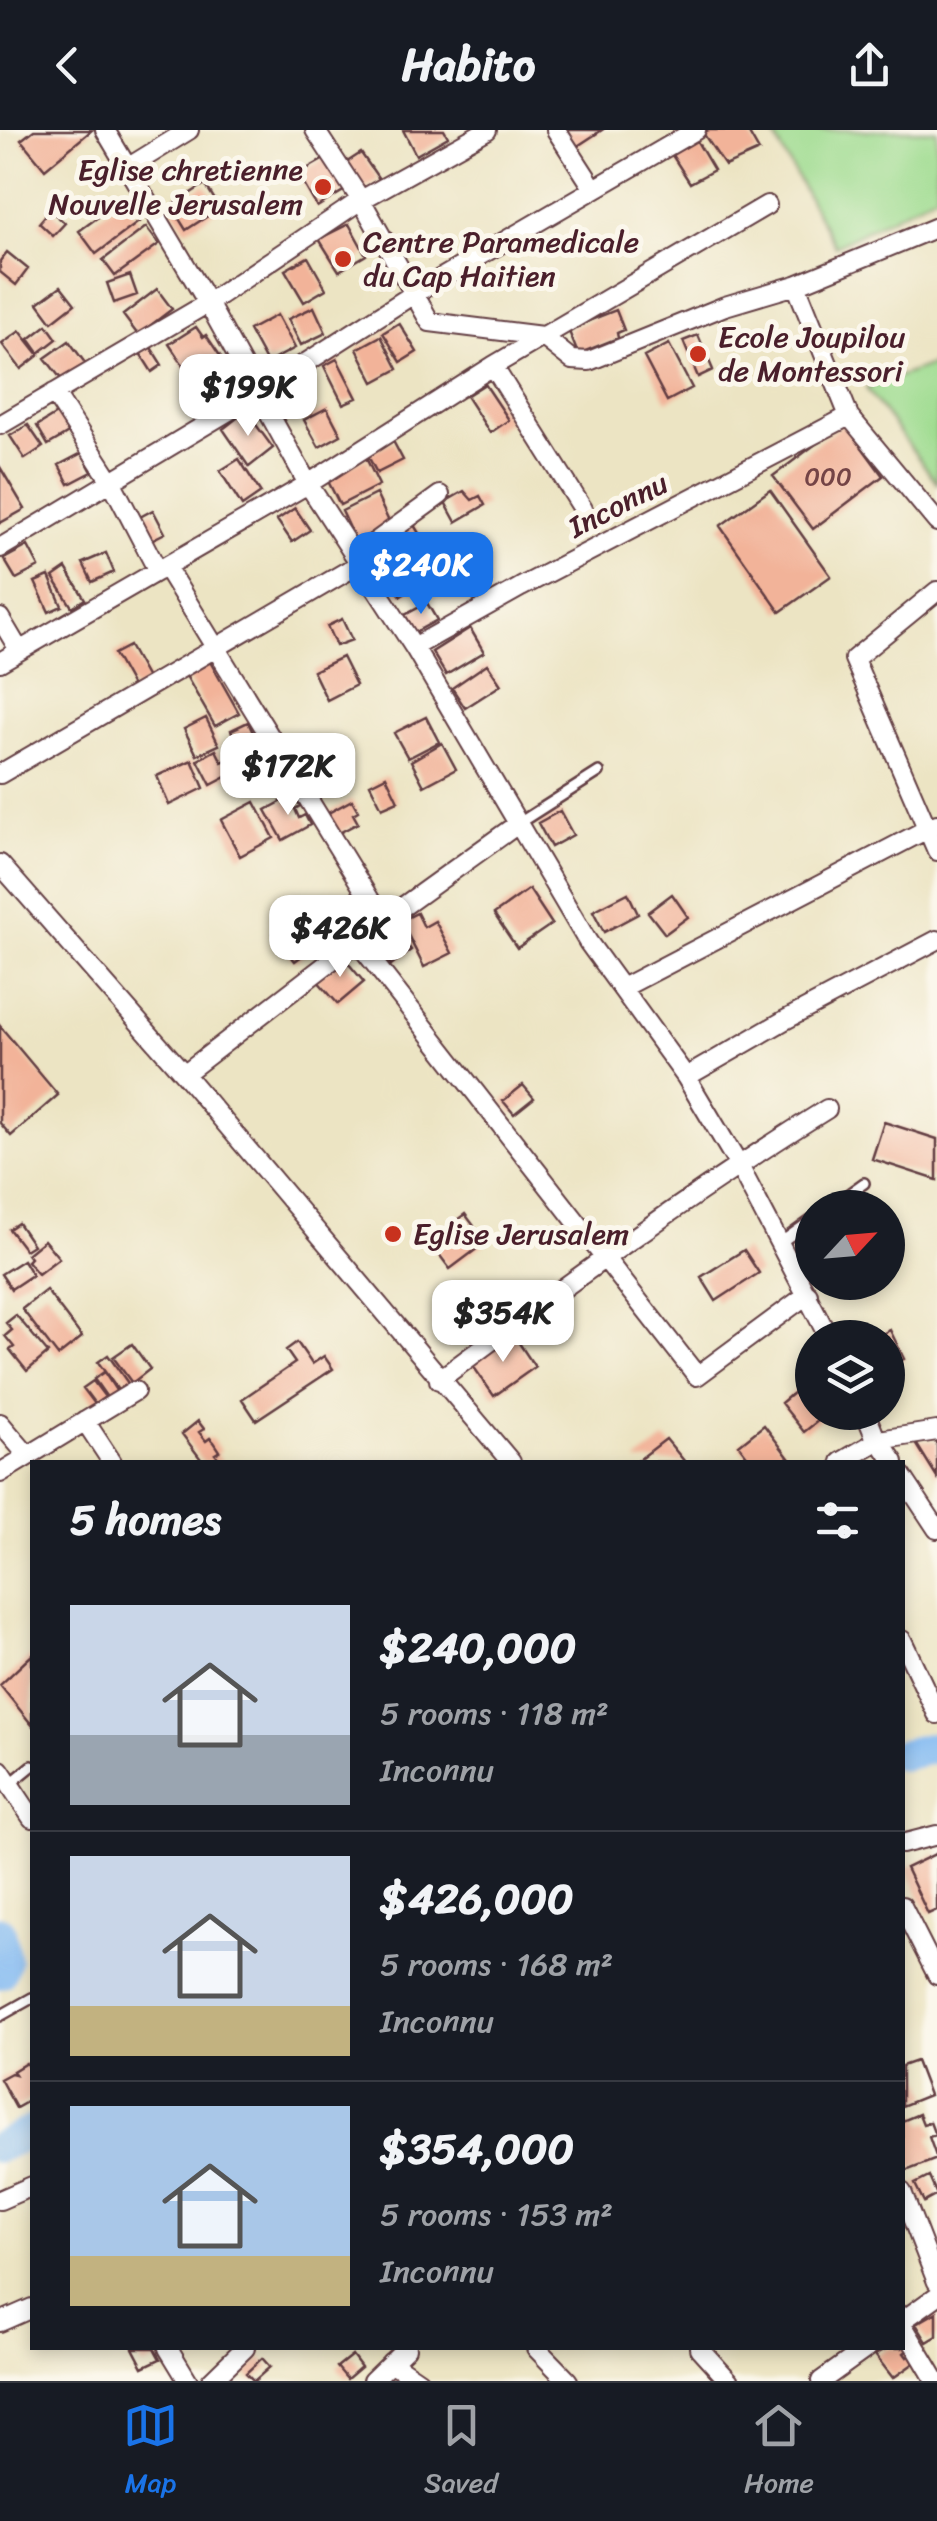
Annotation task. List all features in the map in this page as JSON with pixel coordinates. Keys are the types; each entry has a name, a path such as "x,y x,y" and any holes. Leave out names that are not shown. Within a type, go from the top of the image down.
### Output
{"street":[{"path":"105,130 308,484 414,647 588,942 686,1077 795,1270"},
{"path":"128,168 189,130"},
{"path":"315,130 361,200 430,322 542,336 572,360 589,361 725,306 796,285 937,226"},
{"path":"0,424 208,304 361,200 487,130"},
{"path":"556,130 594,190"},
{"path":"0,548 257,394 412,295 696,130"},
{"path":"0,662 308,484 542,336 767,205"},
{"path":"796,285 849,416 937,522"},
{"name":"Inconnu","path":"493,366 583,509"},
{"path":"54,393 383,920"},
{"name":"Inconnu","path":"414,647 849,416"},
{"path":"0,774 214,650 358,559 440,494"},
{"path":"937,591 854,659 931,827 937,851"},
{"path":"0,618 19,650"},
{"path":"184,1074 383,920 519,824"},
{"path":"622,988 931,827"},
{"path":"0,864 184,1074 510,1460"},
{"path":"686,1077 937,940"},
{"path":"356,941 696,1376 800,1300"},
{"path":"439,1380 605,1256 827,1108"},
{"path":"0,1473 135,1392"},
{"path":"85,1422 111,1460"},
{"path":"0,1423 28,1456"},
{"path":"874,1430 893,1460"},
{"path":"844,1460 878,1439 937,1430"},
{"path":"905,1481 937,1529"},
{"path":"905,1646 937,1714"},
{"path":"5,1777 30,1815"},
{"path":"905,1843 937,1835"},
{"path":"905,1912 937,1975"},
{"path":"0,2200 30,2187"},
{"path":"905,2200 937,2282"},
{"path":"905,2321 937,2296"},
{"path":"0,2322 30,2309"},
{"path":"905,2328 936,2381"},
{"path":"169,2350 188,2381"},
{"path":"211,2381 243,2350"},
{"path":"372,2381 404,2350"},
{"path":"538,2350 568,2381"},
{"path":"701,2350 730,2381"},
{"path":"821,2381 864,2350"},
{"path":"391,2362 420,2381"}],"lane":[{"path":"519,824 599,772"},
{"path":"854,1190 864,1183"},
{"path":"780,1242 795,1232"},
{"path":"5,1777 30,1767"},
{"path":"0,2016 30,1999"}],"green space":[{"path":"771,130 937,130 937,194 835,246"},
{"path":"937,363 937,483 866,388"}],"building":[{"path":"34,130 92,130 45,169 21,140"},
{"path":"403,130 444,130 448,137 416,155"},
{"path":"564,130 602,130 576,147"},
{"path":"747,130 759,151 725,166 703,133"},
{"path":"695,138 714,170 690,183 670,152"},
{"path":"361,153 379,179 362,191 344,164"},
{"path":"326,158 345,190 317,207 298,174"},
{"path":"205,184 220,208 186,230 171,206"},
{"path":"123,199 140,221 96,254 79,231"},
{"path":"50,210 65,223 53,236 39,223"},
{"path":"349,224 366,255 339,271 319,239"},
{"path":"146,227 159,244 115,276 103,260"},
{"path":"7,252 28,269 16,285 0,272 0,261"},
{"path":"308,257 326,289 304,302 285,270"},
{"path":"130,275 137,295 114,303 107,283"},
{"path":"61,286 75,304 52,322 38,303"},
{"path":"157,289 172,309 138,335 123,315"},
{"path":"314,307 326,333 301,345 288,319"},
{"path":"616,310 624,330 617,333 618,338 578,354 568,329"},
{"path":"277,315 295,348 267,363 249,330"},
{"path":"399,323 417,352 401,362 383,333"},
{"path":"47,325 57,339 39,353 29,339"},
{"path":"196,327 227,366 197,386 169,344"},
{"path":"20,331 39,355 21,369 2,344"},
{"path":"698,335 713,370 698,377 683,341"},
{"path":"381,336 398,369 374,382 357,349"},
{"path":"69,341 88,367 65,384 45,358"},
{"path":"669,344 692,388 667,401 644,357"},
{"path":"150,346 162,365 152,372 140,353"},
{"path":"337,359 357,398 343,404 324,366"},
{"path":"485,384 509,420 490,433 466,396"},
{"path":"327,408 341,435 319,447 304,420"},
{"path":"246,411 273,448 249,467 223,429"},
{"path":"58,413 70,432 48,445 37,426"},
{"path":"844,423 883,476 813,529 773,476"},
{"path":"28,425 43,447 25,459 10,436"},
{"path":"393,441 403,460 377,473 367,454"},
{"path":"82,453 92,472 69,484 59,465"},
{"path":"366,458 379,485 340,505 326,477"},
{"path":"239,459 261,493 242,506 220,471"},
{"path":"0,467 25,509 0,523"},
{"path":"770,490 831,576 780,612 720,526"},
{"path":"464,491 472,500 480,496 485,505 456,522 445,502"},
{"path":"376,494 390,524 356,541 342,511"},
{"path":"295,508 310,530 292,542 277,520"},
{"path":"153,510 165,533 151,540 140,517"},
{"path":"414,525 428,548 414,557 428,579 401,596 373,551"},
{"path":"28,546 39,567 16,579 4,559"},
{"path":"106,553 114,572 92,582 83,563"},
{"path":"66,568 85,599 72,607 53,577"},
{"path":"49,576 62,606 49,612 35,582"},
{"path":"427,603 437,620 415,632 405,615"},
{"path":"342,619 352,640 336,646 327,626"},
{"path":"470,628 484,652 446,675 432,652"},
{"path":"129,646 149,682 134,690 114,654"},
{"path":"342,657 356,685 327,700 313,671"},
{"path":"209,660 239,713 215,726 185,674"},
{"path":"487,664 501,685 465,708 452,688"},
{"path":"426,717 439,742 408,758 394,733"},
{"path":"206,718 219,745 197,755 184,729"},
{"path":"248,722 255,737 238,745 231,730"},
{"path":"257,739 269,762 241,776 236,767 251,760 243,746"},
{"path":"442,743 456,769 424,786 411,761"},
{"path":"216,750 222,762 229,759 236,772 211,785 198,760"},
{"path":"192,760 204,788 169,805 157,776"},
{"path":"386,776 398,801 382,808 370,784"},
{"path":"294,795 300,806 295,809 299,818 305,815 310,825 283,840 266,810"},
{"path":"352,800 358,811 353,814 358,823 333,836 323,816"},
{"path":"255,802 274,838 240,856 221,820"},
{"path":"560,811 573,835 551,847 538,823"},
{"path":"529,889 552,924 517,948 494,914"},
{"path":"628,893 638,914 604,932 593,911"},
{"path":"672,894 688,917 665,934 648,912"},
{"path":"310,904 332,933 295,961 273,933"},
{"path":"417,913 424,927 435,921 452,953 424,967 401,921"},
{"path":"391,922 411,950 391,965 371,936"},
{"path":"343,957 364,982 338,1004 316,979"},
{"path":"0,1026 58,1095 11,1136 0,1123"},
{"path":"523,1085 534,1098 514,1114 503,1101"},
{"path":"884,1122 937,1139 937,1180 872,1159"},
{"path":"465,1214 486,1242 450,1269 429,1241"},
{"path":"18,1223 33,1245 25,1250 9,1229"},
{"path":"44,1240 59,1258 38,1274 27,1261 27,1254"},
{"path":"744,1250 759,1273 716,1301 701,1277"},
{"path":"23,1260 32,1275 11,1289 1,1274"},
{"path":"46,1290 82,1337 58,1356 22,1309"},
{"path":"16,1315 48,1353 27,1371 10,1350 14,1347 5,1336 12,1330 6,1323"},
{"path":"513,1334 535,1367 494,1396 471,1363"},
{"path":"297,1342 312,1364 324,1356 333,1369 256,1420 242,1399 295,1363 286,1350"},
{"path":"132,1344 150,1369 132,1383 113,1357"},
{"path":"108,1355 130,1386 120,1393 98,1362"},
{"path":"104,1372 117,1392 108,1399 94,1379"},
{"path":"93,1381 105,1397 95,1404 83,1388"},
{"path":"795,1391 795,1421 781,1403"},
{"path":"198,1421 204,1429 199,1432 206,1441 210,1438 214,1442 220,1460 202,1460 182,1434"},
{"path":"764,1425 790,1460 750,1460 739,1445"},
{"path":"666,1439 683,1460 639,1460"},
{"path":"914,1440 937,1441 937,1477"},
{"path":"30,1657 30,1722 0,1685"},
{"path":"937,1853 937,1910 928,1914 906,1868"},
{"path":"916,2061 929,2095 905,2105 905,2065"},
{"path":"26,2063 30,2071 30,2100 16,2108 0,2079 15,2074 13,2071"},
{"path":"919,2114 923,2124 930,2122 935,2135 929,2137 937,2159 906,2171 905,2169 905,2120"},
{"path":"929,2177 937,2195 924,2202 915,2184"},
{"path":"937,2312 937,2336 927,2342 916,2324"},
{"path":"905,2343 909,2349 904,2353 914,2363 893,2378 875,2355 884,2350 905,2350"},
{"path":"134,2350 155,2350 160,2359 143,2367"},
{"path":"352,2355 361,2367 347,2379 337,2367"},
{"path":"262,2358 270,2367 254,2381 246,2373"}],"waterway":[{"path":"905,1754 937,1747"},
{"path":"0,1932 5,1961 0,1973"},
{"path":"0,2146 30,2132"}],"place":[{"name":"Eglise chretienne Nouvelle Jerusalem","path":"323,187"},
{"name":"Centre Paramedicale du Cap Haitien","path":"343,259"},
{"name":"Ecole Joupilou de Montessori","path":"698,354"},
{"name":"Eglise Jerusalem","path":"393,1234"}]}
